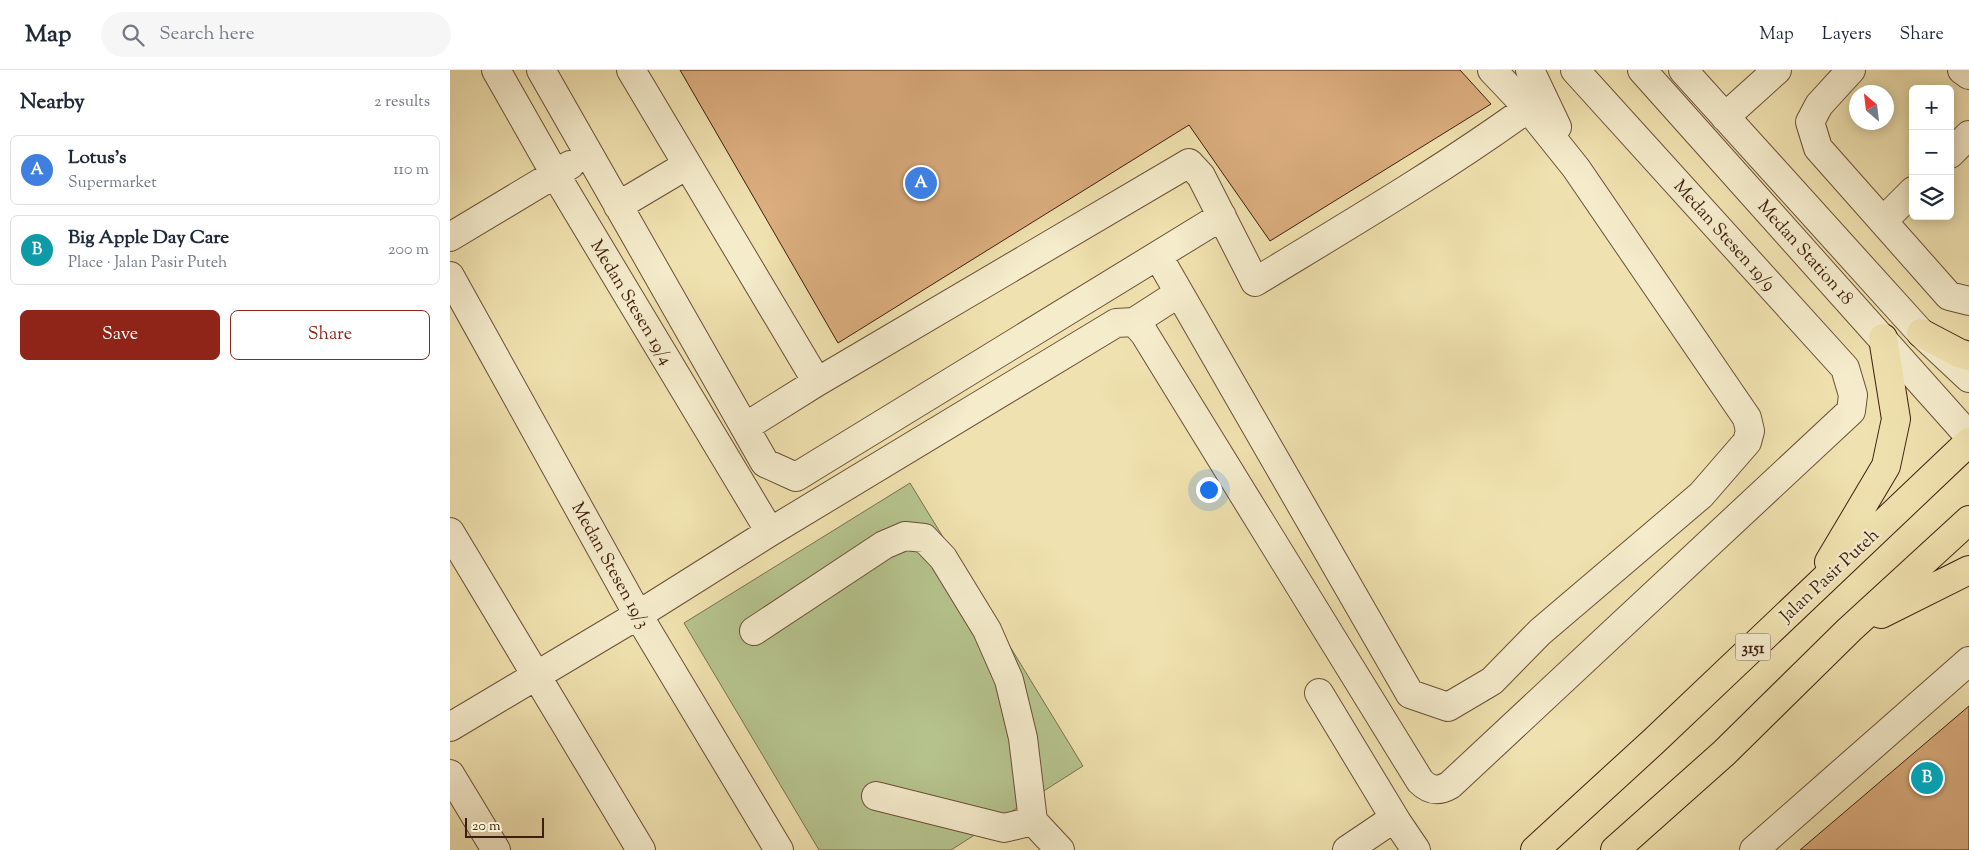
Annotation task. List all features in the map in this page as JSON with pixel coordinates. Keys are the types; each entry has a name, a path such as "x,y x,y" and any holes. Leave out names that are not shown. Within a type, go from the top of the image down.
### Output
{"main road":[{"path":"1921,333 1959,353 1969,356"},
{"path":"1812,589 1886,466 1896,419 1883,338"},
{"name":"Jalan Pasir Puteh","path":"1535,850 1647,748 1812,589 1913,497 1969,442"},
{"path":"1615,850 1724,754 1849,630 1969,520"},
{"path":"1849,630 1969,570"}],"street":[{"name":"Medan Stesen 19/4","path":"496,70 555,174 770,532"},
{"path":"541,70 765,463 796,477 1222,216"},
{"path":"631,70 817,382"},
{"path":"1158,256 1410,694 1448,707 1492,681 1540,632 1701,495 1747,442 1750,430 1747,418 1576,168 1528,108 1492,70"},
{"path":"1530,70 1576,168"},
{"name":"Medan Stesen 19/9","path":"1134,322 1144,333 1420,781 1434,790 1443,789 1450,785 1851,411 1852,395 1844,368 1575,70"},
{"name":"Medan Station 18","path":"1642,70 1969,436"},
{"name":"Medan Station 18","path":"1683,70 1921,333 1969,378"},
{"path":"1725,117 1777,70"},
{"path":"1851,70 1819,105 1810,122 1818,148 1949,296 1969,301"},
{"path":"1962,70 1969,75"},
{"path":"745,427 817,382 1189,163 1201,176 1255,282 1493,134 1528,108"},
{"path":"1954,150 1969,135"},
{"path":"450,237 588,153"},
{"path":"618,206 687,165"},
{"path":"1883,221 1909,195"},
{"name":"Medan Stesen 19/3","path":"450,276 638,616 779,850"},
{"path":"450,727 638,616 770,532 1116,323 1134,322 1179,293"},
{"path":"450,532 641,850"},
{"path":"754,631 884,546 905,536 924,538 943,558 987,630 1009,680 1023,738 1033,821 1060,850"},
{"path":"1754,850 1969,661"},
{"path":"1319,693 1416,850"},
{"path":"450,774 496,850"},
{"path":"876,796 1004,828 1033,821"},
{"path":"1347,850 1390,821 1397,822"}],"green space":[{"path":"910,483 1083,766 951,850 819,850 684,623"}],"building":[{"path":"680,70 1460,70 1491,104 1270,241 1189,125 838,343"},
{"path":"1969,706 1969,850 1800,850"}],"place":[{"name":"Lotus's","path":"921,183"},
{"name":"Big Apple Day Care","path":"1927,778"}]}
